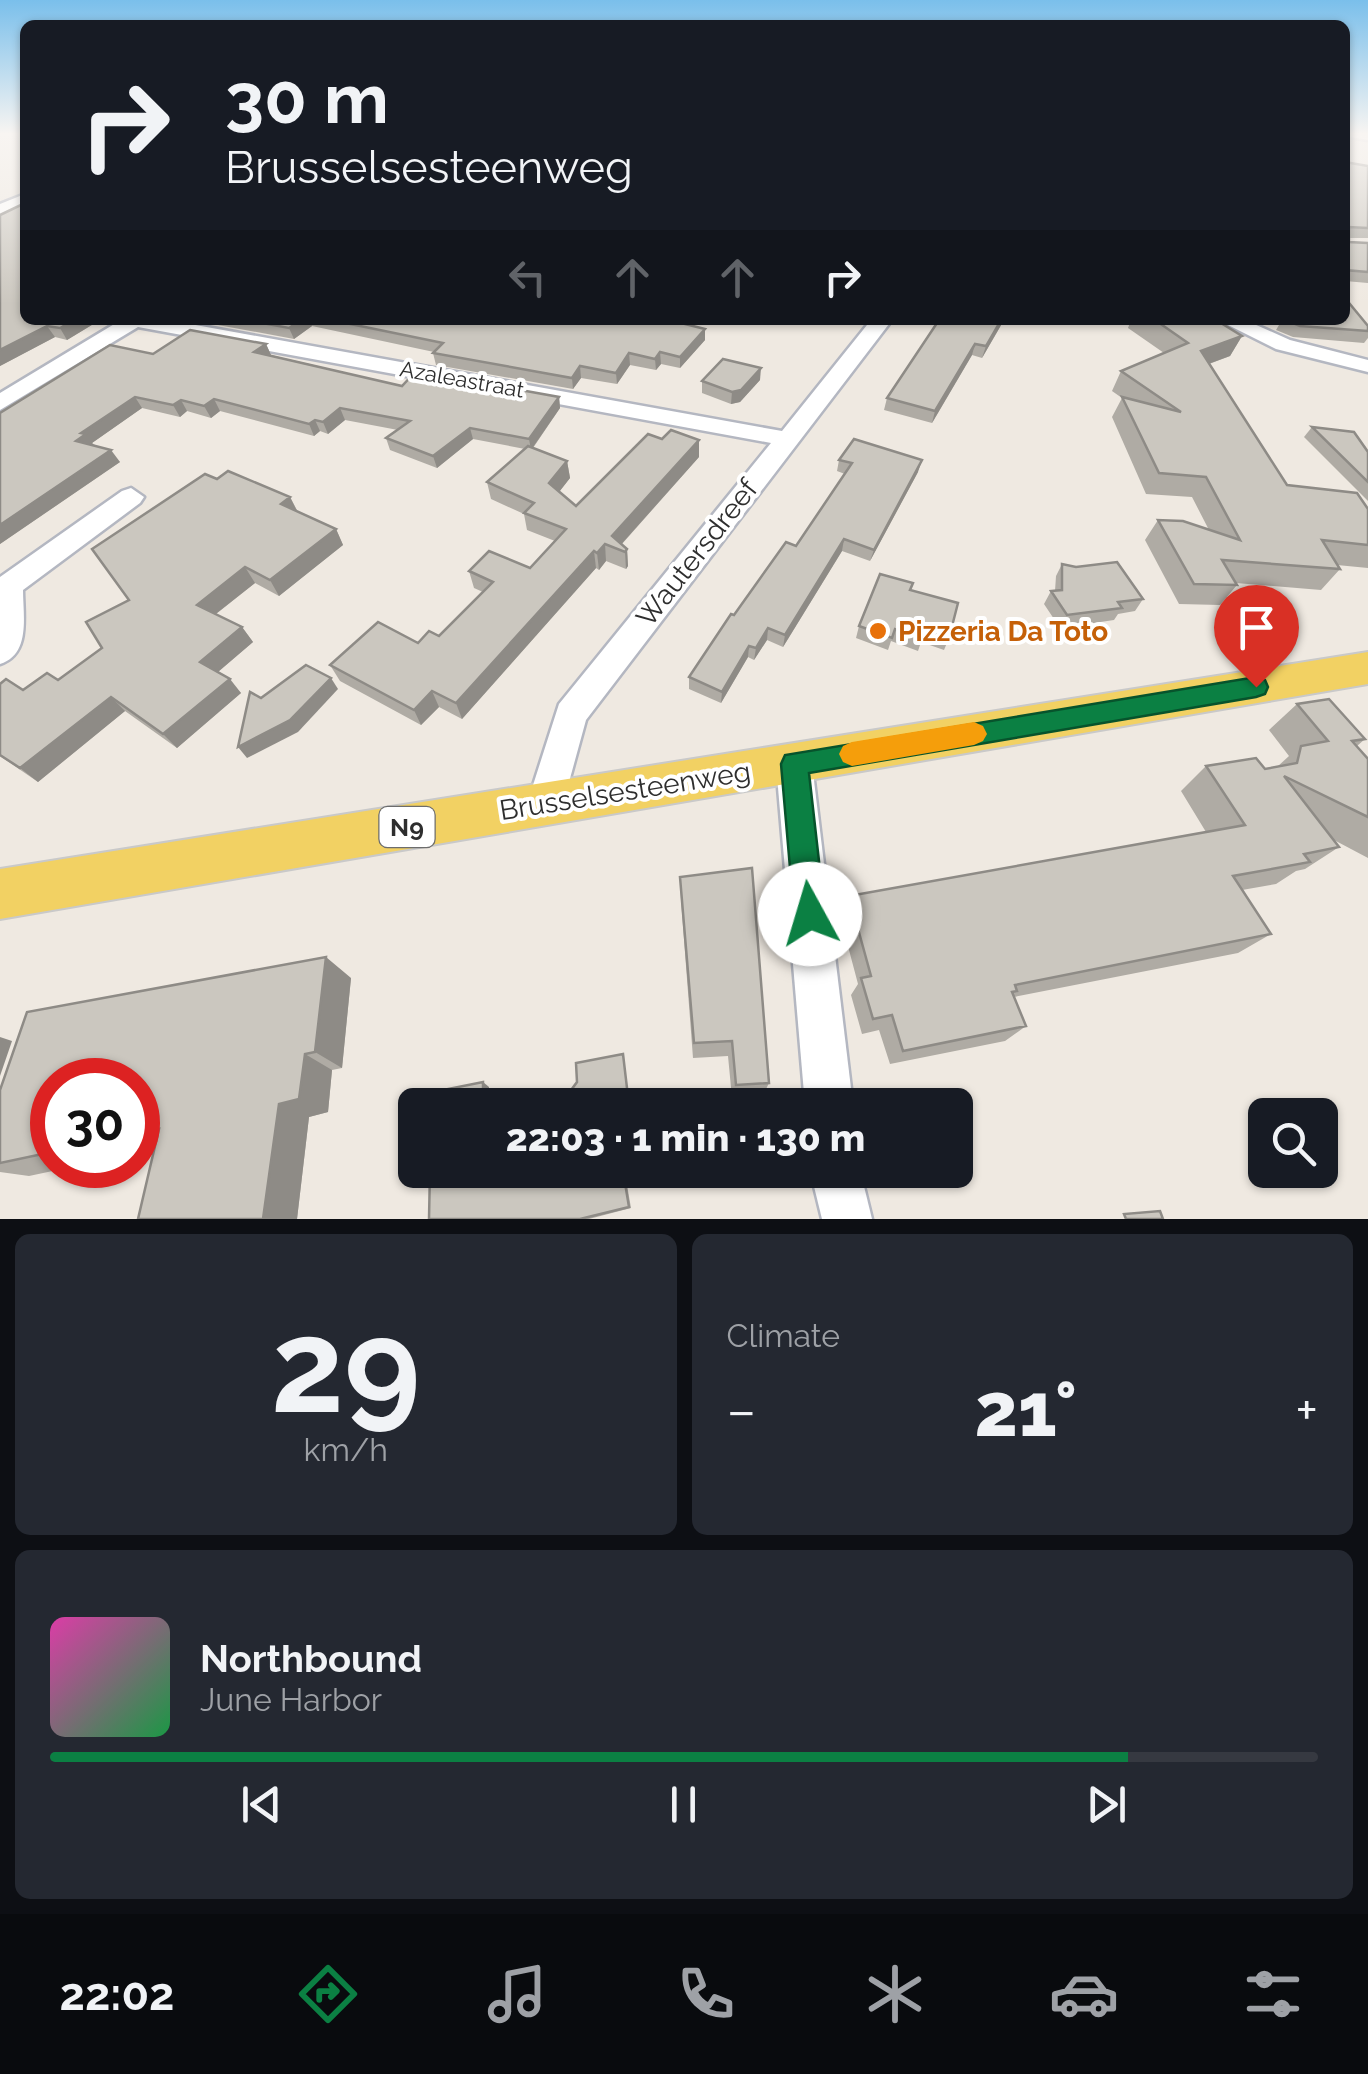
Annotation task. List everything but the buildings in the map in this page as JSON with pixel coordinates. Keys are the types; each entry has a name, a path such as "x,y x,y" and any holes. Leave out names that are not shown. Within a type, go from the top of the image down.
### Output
{"main road":[{"name":"Brusselsesteenweg","path":"0,894 1368,668"}],"street":[{"path":"0,403 127,325"},
{"name":"Azaleastraat","path":"163,325 788,438"},
{"name":"Wautersdreef","path":"545,804 571,714 878,325"},
{"path":"1239,325 1282,345 1368,366"},
{"path":"0,652 6,646 9,584 131,498"},
{"path":"794,764 827,1088"},
{"path":"840,1188 847,1219"}],"slow traffic":[{"path":"852,754 974,734"}],"place":[{"name":"Pizzeria Da Toto","path":"878,631"}],"route":[{"path":"810,914 794,764 1256,687"}]}
